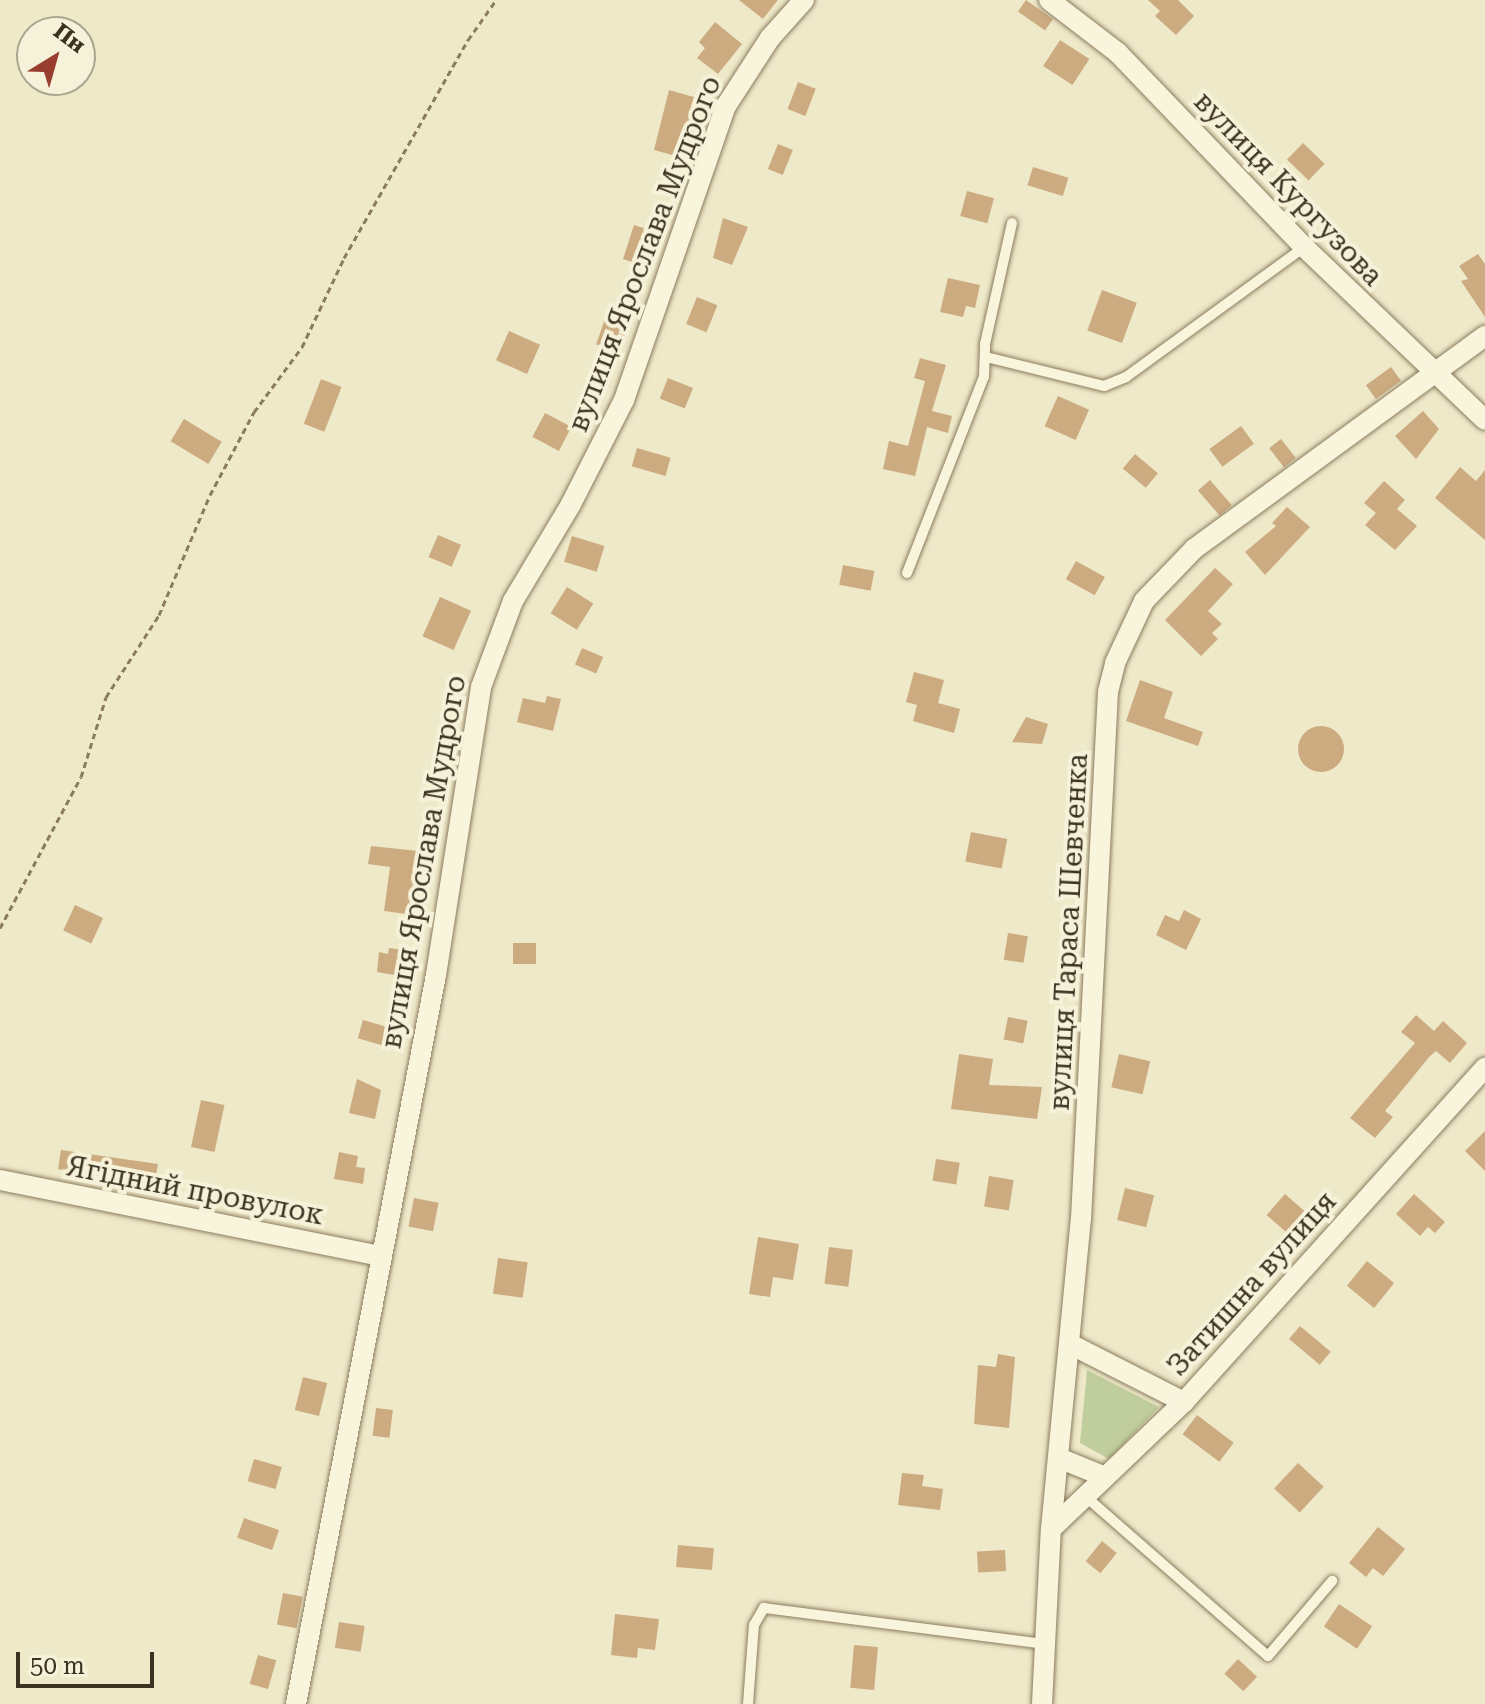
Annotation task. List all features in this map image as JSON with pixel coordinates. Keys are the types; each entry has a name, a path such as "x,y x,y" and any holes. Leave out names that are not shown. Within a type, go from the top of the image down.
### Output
{"street":[{"name":"вулиця Ярослава Мудрого","path":"296,1704 379,1256 436,975 474,722 494,647 513,601 571,504 624,400 726,106 770,38 804,0"},
{"name":"вулиця Кургузова","path":"1049,0 1118,53 1304,247 1432,374 1485,420"},
{"name":"вулиця Тараса Шевченка","path":"1042,1704 1051,1529 1070,1344 1108,692 1125,634 1144,601 1194,549 1485,336"},
{"name":"Затишна вулиця","path":"1051,1529 1184,1402 1485,1068"},
{"name":"Ягідний провулок","path":"0,1180 379,1256"},
{"path":"1070,1344 1184,1402"},
{"path":"1059,1458 1105,1477"}],"lane":[{"path":"907,573 973,412 1012,223"},
{"path":"986,357 1104,386 1126,377 1304,247"},
{"path":"1085,1496 1268,1656 1332,1581"},
{"path":"748,1704 754,1625 764,1608 1045,1644"}],"path":[{"path":"0,928 81,777 106,697 159,615 210,495 254,412 302,347 344,258 468,40 496,0"}],"green space":[{"path":"1087,1370 1159,1407 1109,1459 1080,1443"}],"building":[{"path":"739,0 778,0 763,19"},
{"path":"1026,0 1053,19 1045,30 1018,11"},
{"path":"1148,0 1178,0 1194,16 1176,35 1155,16 1160,11"},
{"path":"715,22 742,44 718,74 697,58 705,48 699,42"},
{"path":"1060,40 1089,59 1072,85 1043,66"},
{"path":"798,82 816,89 805,116 788,109"},
{"path":"669,90 694,97 691,108 699,110 687,159 654,150"},
{"path":"1303,143 1325,164 1309,180 1287,160"},
{"path":"778,144 793,150 783,175 768,169"},
{"path":"1033,167 1068,178 1063,196 1027,185"},
{"path":"967,191 994,198 987,223 960,216"},
{"path":"723,218 748,227 732,265 713,258"},
{"path":"634,225 653,231 649,244 658,247 651,268 623,259"},
{"path":"1478,254 1485,264 1485,317 1461,281 1468,279 1459,266"},
{"path":"948,278 980,285 975,308 966,306 963,317 940,312"},
{"path":"1102,290 1137,303 1122,343 1087,330"},
{"path":"697,297 717,305 707,332 686,324"},
{"path":"606,316 629,324 619,352 596,344"},
{"path":"509,331 540,345 527,374 496,360"},
{"path":"920,358 946,365 932,411 952,416 948,433 927,427 915,476 883,469 889,441 908,446 925,381 914,378"},
{"path":"1391,367 1401,381 1376,399 1366,385"},
{"path":"668,378 693,388 685,409 660,398"},
{"path":"321,379 342,387 324,432 304,424"},
{"path":"1058,396 1089,410 1076,440 1045,426"},
{"path":"1423,411 1439,429 1416,459 1395,436"},
{"path":"545,413 571,427 559,451 532,437"},
{"path":"184,419 222,442 208,464 171,441"},
{"path":"1241,426 1254,444 1222,467 1209,449"},
{"path":"1281,439 1296,458 1284,467 1269,448"},
{"path":"637,448 671,458 665,476 632,466"},
{"path":"1135,454 1158,473 1146,488 1123,469"},
{"path":"1460,467 1476,481 1485,470 1485,540 1435,498"},
{"path":"1210,480 1232,505 1220,515 1198,490"},
{"path":"1384,481 1405,500 1397,509 1417,526 1395,550 1365,525 1376,513 1364,503"},
{"path":"1287,507 1310,527 1265,575 1245,552 1276,526 1272,523"},
{"path":"438,535 461,545 452,567 429,557"},
{"path":"572,536 605,546 597,572 564,562"},
{"path":"1076,561 1105,577 1095,595 1066,579"},
{"path":"843,565 874,571 871,591 839,585"},
{"path":"1215,568 1233,584 1208,611 1222,624 1212,633 1218,639 1201,656 1165,620"},
{"path":"567,587 593,603 577,630 551,613"},
{"path":"440,597 471,611 454,650 423,636"},
{"path":"582,648 603,657 596,674 575,665"},
{"path":"914,672 944,680 938,703 960,709 954,733 913,721 917,705 906,702"},
{"path":"1140,680 1173,692 1164,718 1203,732 1198,746 1126,721"},
{"path":"547,696 561,699 553,731 517,722 523,698 545,703"},
{"path":"1026,717 1048,724 1042,744 1012,742"},
{"path":"1321,726 1337,733 1344,749 1337,765 1321,772 1305,765 1298,749 1305,733"},
{"path":"971,832 1007,839 1002,869 965,861"},
{"path":"371,846 437,853 433,875 419,872 414,915 384,911 390,867 368,864"},
{"path":"75,905 103,918 91,943 63,930"},
{"path":"1184,910 1201,919 1186,950 1156,935 1165,915 1179,921"},
{"path":"1008,933 1028,936 1024,963 1004,960"},
{"path":"513,943 536,943 536,964 513,964"},
{"path":"389,948 410,951 406,977 377,972 379,952 388,954"},
{"path":"1416,1015 1434,1031 1443,1021 1467,1043 1450,1063 1436,1051 1430,1056 1385,1111 1393,1117 1375,1138 1350,1118 1415,1043 1401,1032"},
{"path":"1008,1017 1028,1021 1023,1043 1004,1040"},
{"path":"363,1020 391,1028 386,1046 358,1038"},
{"path":"959,1054 993,1059 989,1085 1042,1087 1037,1119 951,1109"},
{"path":"1119,1054 1150,1061 1143,1094 1111,1087"},
{"path":"357,1079 381,1090 375,1119 349,1113"},
{"path":"201,1100 224,1105 214,1152 191,1147"},
{"path":"1485,1131 1485,1171 1465,1151"},
{"path":"61,1150 158,1164 154,1186 58,1169"},
{"path":"339,1152 358,1156 356,1167 365,1168 363,1184 334,1179"},
{"path":"936,1159 960,1163 956,1184 933,1181"},
{"path":"989,1176 1014,1180 1009,1211 984,1207"},
{"path":"1125,1188 1154,1195 1146,1227 1117,1220"},
{"path":"1285,1194 1310,1216 1292,1237 1267,1215"},
{"path":"1414,1194 1445,1222 1435,1233 1428,1227 1420,1236 1396,1214"},
{"path":"414,1198 439,1203 433,1231 408,1226"},
{"path":"758,1237 799,1244 793,1280 773,1277 770,1297 749,1294"},
{"path":"829,1247 853,1250 848,1287 824,1284"},
{"path":"498,1258 528,1262 523,1298 493,1294"},
{"path":"1367,1261 1394,1283 1374,1308 1347,1286"},
{"path":"1300,1326 1331,1352 1320,1365 1289,1339"},
{"path":"998,1354 1015,1357 1009,1428 974,1424 978,1365 996,1367"},
{"path":"303,1377 327,1383 319,1416 295,1410"},
{"path":"376,1408 393,1410 389,1438 373,1436"},
{"path":"1197,1415 1234,1443 1219,1462 1183,1434"},
{"path":"254,1459 282,1467 276,1489 248,1481"},
{"path":"1298,1463 1324,1487 1300,1512 1274,1489"},
{"path":"902,1473 924,1475 922,1486 943,1489 940,1510 898,1505"},
{"path":"244,1518 279,1530 272,1550 237,1538"},
{"path":"1378,1527 1405,1549 1383,1576 1373,1568 1366,1577 1349,1563"},
{"path":"1102,1541 1117,1553 1100,1573 1086,1561"},
{"path":"678,1545 714,1548 712,1570 676,1567"},
{"path":"1005,1550 1006,1571 978,1572 977,1551"},
{"path":"283,1593 303,1597 297,1628 277,1624"},
{"path":"1339,1604 1372,1626 1357,1649 1324,1626"},
{"path":"615,1614 659,1619 655,1650 638,1648 637,1658 611,1655"},
{"path":"339,1622 365,1626 361,1652 335,1648"},
{"path":"854,1645 878,1647 874,1690 850,1688"},
{"path":"258,1655 276,1660 268,1689 250,1684"},
{"path":"1238,1659 1257,1677 1243,1691 1224,1674"}]}
